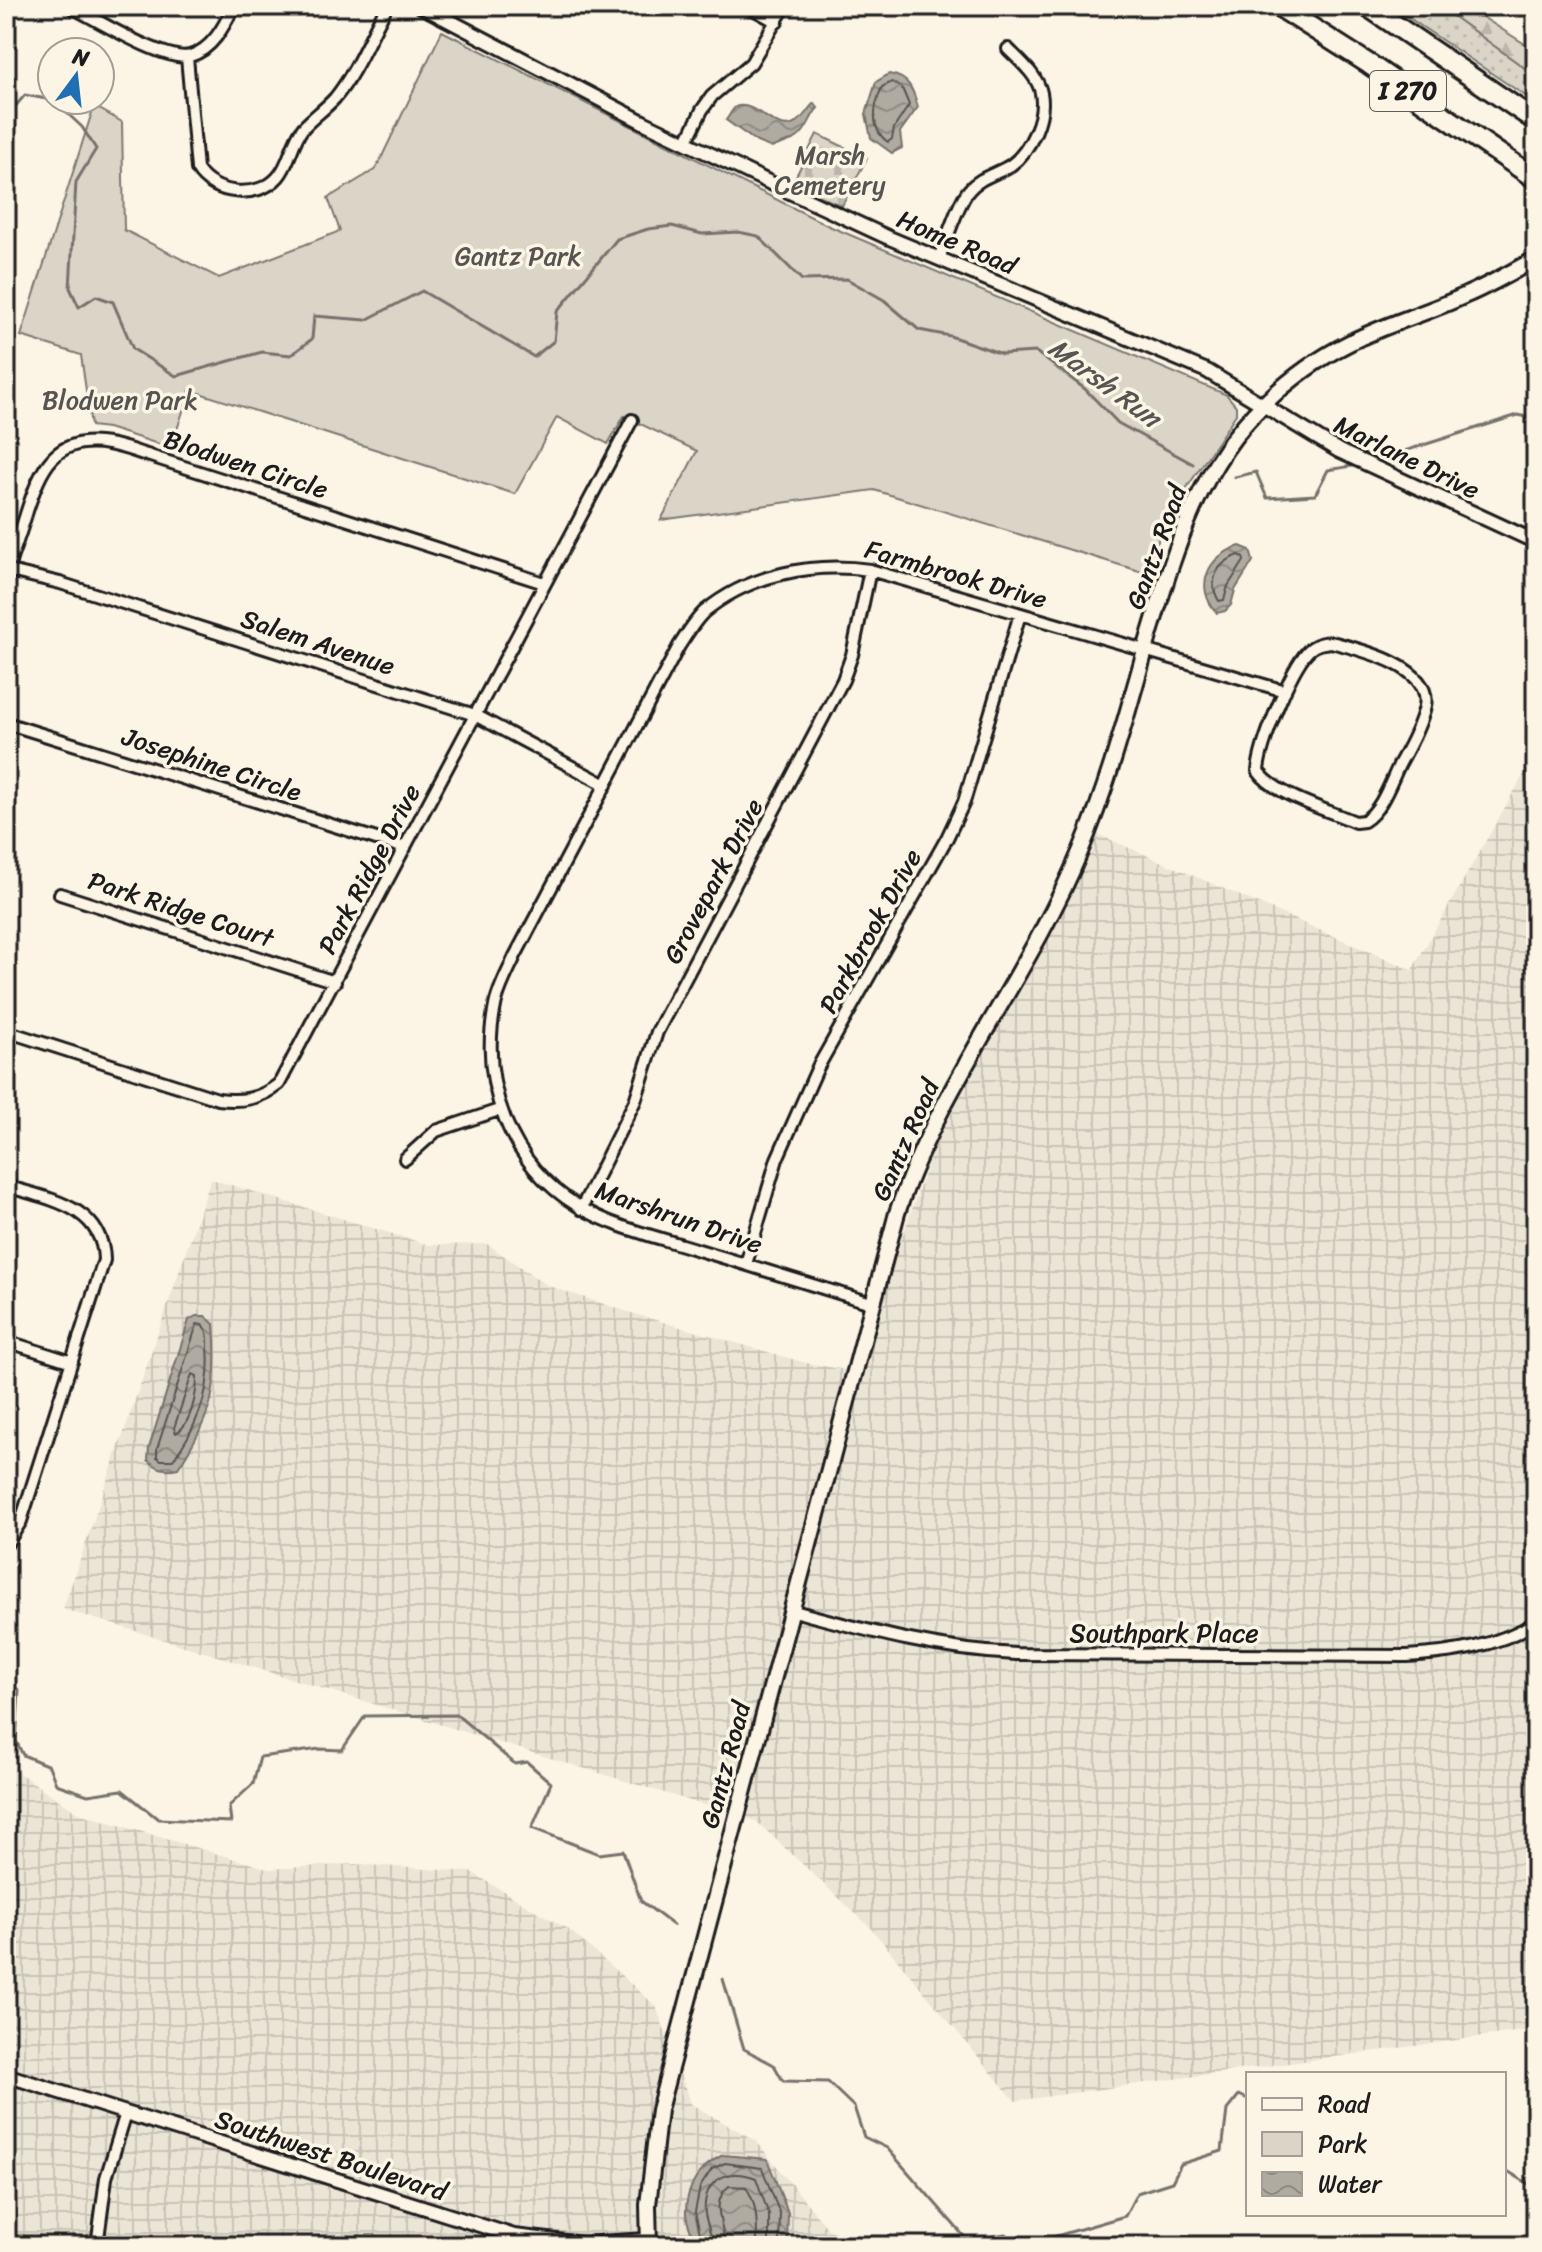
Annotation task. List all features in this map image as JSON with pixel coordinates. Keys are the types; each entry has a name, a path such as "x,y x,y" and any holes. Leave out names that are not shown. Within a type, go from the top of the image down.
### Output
{"highway":[{"name":"I 270","path":"1278,6 1369,64 1536,179"},
{"name":"I 270","path":"1367,6 1536,121"}],"main road":[{"name":"Gantz Road","path":"649,2243 652,2154 659,2110 897,1213 937,1119 1034,948 1080,851 1108,774 1170,567 1196,499 1221,459 1263,404 1290,382 1348,343 1467,295 1536,259"}],"street":[{"path":"70,6 160,52 187,57 215,38 234,6"},
{"path":"187,57 197,169 204,181 221,190 257,189 271,185 281,175 291,145 349,77 387,6"},
{"name":"Home Road","path":"421,6 686,143 887,237 1163,351 1207,371 1263,404"},
{"path":"748,6 777,22"},
{"path":"686,143 707,103 751,63 785,6"},
{"path":"939,258 967,191 1021,156 1039,125 1041,93 1028,70 1008,49"},
{"name":"Marlane Drive","path":"1263,404 1323,442 1536,542"},
{"name":"Park Ridge Drive","path":"6,1031 218,1099 250,1099 279,1084 632,420"},
{"name":"Blodwen Circle","path":"7,570 44,467 58,452 79,443 92,442 150,456 544,583"},
{"name":"Farmbrook Drive","path":"591,813 679,646 703,613 736,589 780,573 846,567 870,570 1285,691"},
{"name":"Salem Avenue","path":"7,570 60,583 475,715 606,785"},
{"name":"Grovepark Drive","path":"581,1209 635,1101 657,1032 843,680 852,655 870,570"},
{"name":"Parkbrook Drive","path":"746,1264 777,1159 818,1067 947,838 964,802 1020,614"},
{"path":"1331,642 1376,653 1413,675 1425,694 1425,706 1404,757 1378,805 1364,821 1355,822 1271,785 1258,771 1258,762 1285,691 1307,652 1317,644 1331,642"},
{"name":"Josephine Circle","path":"6,723 405,848"},
{"name":"Marshrun Drive","path":"591,813 515,956 495,1005 490,1052 499,1110 512,1135 534,1167 581,1209 628,1228 871,1303"},
{"name":"Park Ridge Court","path":"60,894 335,982"},
{"path":"405,1159 436,1131 499,1110"},
{"path":"6,1186 81,1212 98,1231 102,1243 102,1269 21,1521 6,1545"},
{"path":"6,1341 72,1362"},
{"name":"Southpark Place","path":"790,1610 890,1637 1016,1654 1433,1654 1493,1643 1536,1622"},
{"name":"Southwest Boulevard","path":"6,2075 514,2236 583,2244 649,2243"},
{"path":"97,2246 106,2178 126,2113"}],"shaded area":[{"path":"1536,753 1536,2029 1015,2101 870,1927 756,1821 63,1609 211,1179 429,1245 487,1244 548,1286 806,1363 863,1373 882,1296 931,1154 1095,833 1412,970"},
{"path":"6,1764 78,1813 269,1869 354,1864 471,1872 572,1932 656,2006 691,2104 756,2141 828,2229 864,2246 6,2246"}],"green space":[{"path":"1391,6 1439,6 1536,76 1536,103"},
{"path":"1439,6 1465,6 1536,51 1536,76"},
{"name":"Gantz Park","path":"442,31 829,226 1227,395 1236,406 1236,414 1160,528 1146,573 874,490 661,520 697,451 624,416 608,444 557,417 515,494 190,390 171,448 108,428 91,426 81,355 21,336 91,116 112,116 122,122 124,230 219,278 340,231 328,198 376,169"},
{"name":"Marsh Cemetery","path":"817,134 867,158 842,206 792,184"}],"water":[{"path":"889,74 909,85 918,107 900,132 902,148 892,153 871,138 866,114 876,82"},
{"path":"814,103 818,108 801,134 772,148 757,142 726,120 736,107 745,106 775,122 790,125"},
{"path":"1240,546 1250,550 1253,561 1235,590 1231,605 1217,613 1206,593 1208,573 1220,557"},
{"path":"205,1316 214,1324 215,1366 211,1400 199,1432 178,1468 162,1468 148,1460 149,1448 189,1320"},
{"path":"723,2155 767,2159 788,2213 787,2246 696,2246 686,2214 688,2195 701,2171"}],"waterway":[{"name":"Marsh Run","path":"6,107 12,110 25,95 36,97"},
{"name":"Marsh Run","path":"70,116 82,127 96,149 76,182 70,288 79,307 96,296 113,302 133,349 176,376 262,352 291,355 312,339 314,316 366,320 422,291 534,357 554,341 557,312 617,239 648,229 672,226 702,234 738,232 758,236 802,280 847,279 884,300 919,330 950,336 1002,354 1036,352 1085,389 1118,423 1193,464"},
{"name":"Marsh Run","path":"1373,461 1518,415 1536,419"},
{"name":"Marsh Run","path":"1235,477 1256,472 1267,498 1315,495 1328,470 1358,465"},
{"path":"6,1684 19,1690 16,1741 23,1755 49,1766 56,1784 88,1795 122,1790 158,1819 231,1822 229,1806 253,1784 260,1757 320,1749 342,1750 365,1716 457,1715 515,1764 527,1762 551,1783 532,1828 599,1854 623,1851 641,1901 673,1925"},
{"path":"723,1979 744,2049 774,2065 783,2081 828,2082 854,2107 864,2137 887,2148 968,2241 1005,2234 1021,2246"},
{"path":"1049,2246 1046,2239 1125,2216 1137,2193 1172,2182 1181,2164 1222,2151 1227,2110 1239,2095 1246,2098"},
{"path":"1506,2170 1532,2186 1536,2212"}],"park label":[{"name":"Blodwen Park","path":"120,400"}]}
